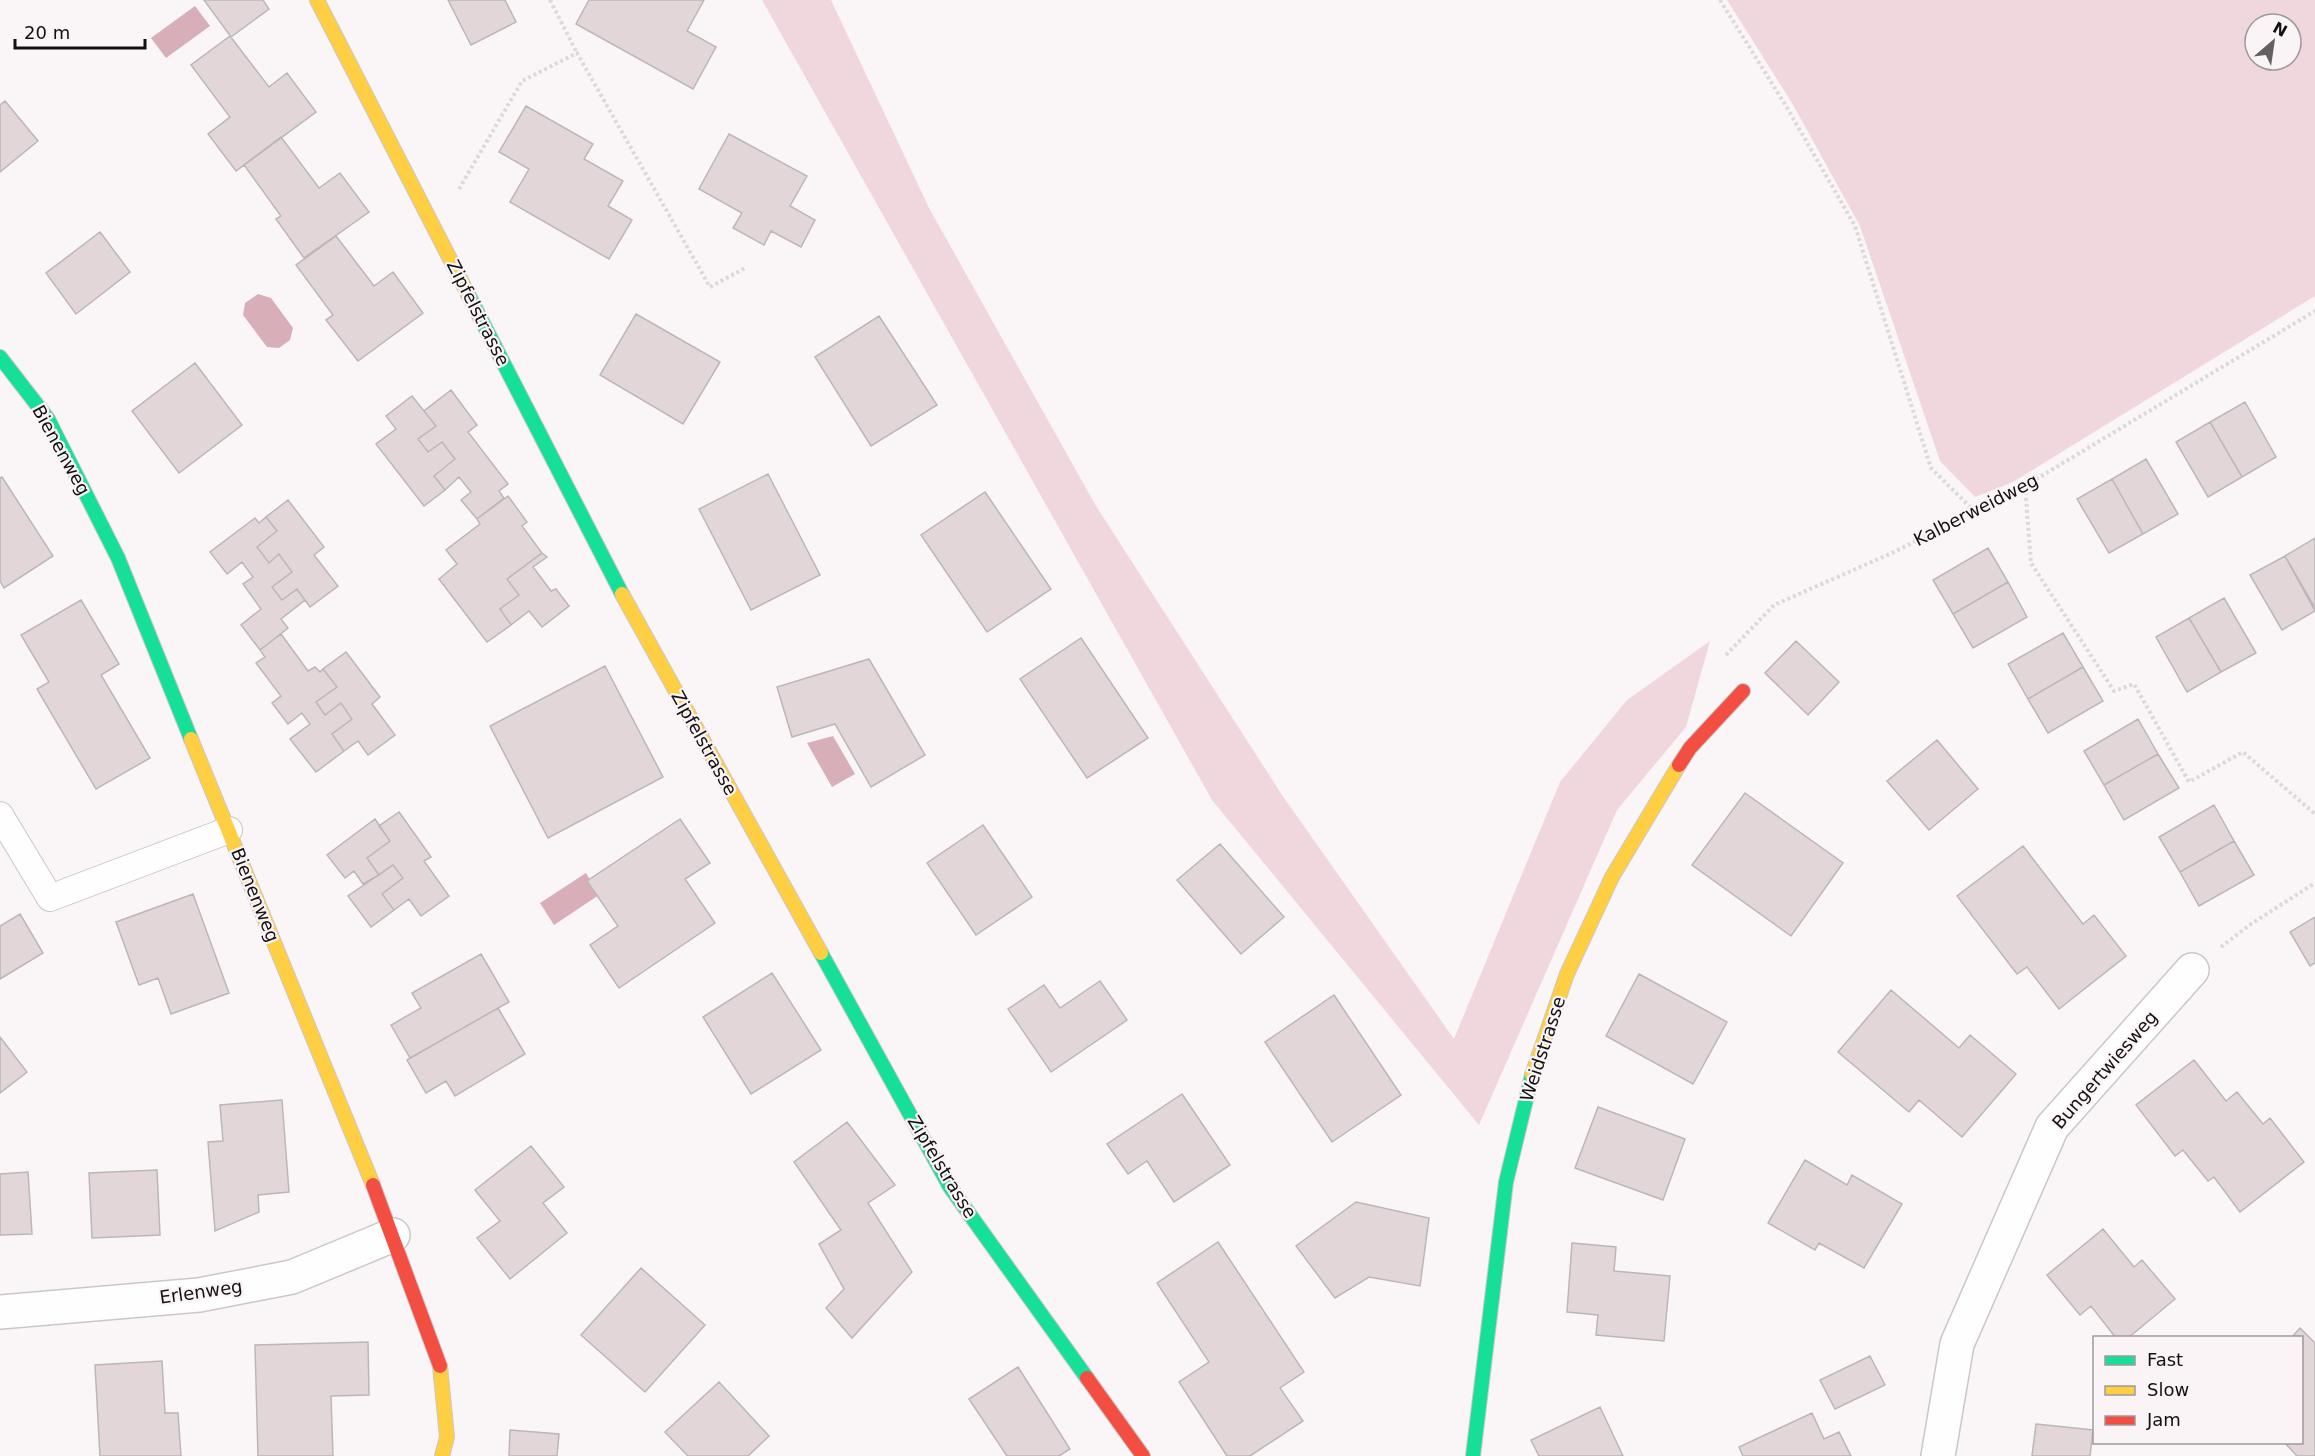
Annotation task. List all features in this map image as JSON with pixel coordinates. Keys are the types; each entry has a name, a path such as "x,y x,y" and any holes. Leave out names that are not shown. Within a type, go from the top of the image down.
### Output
{"street":[{"name":"Zipfelstrasse","path":"317,0 619,589 950,1187 1143,1456"},
{"name":"Bienenweg","path":"0,357 48,419 118,558 393,1234 440,1362 447,1437 442,1456"},
{"name":"Weidstrasse","path":"1473,1456 1506,1182 1532,1074 1567,974 1611,877 1690,748 1743,691"},
{"name":"Bungertwiesweg","path":"1938,1456 1957,1344 2052,1127 2192,970"},
{"name":"Erlenweg","path":"0,1312 199,1295 292,1277 393,1234"}],"lane":[{"path":"0,815 51,898 229,830"}],"path":[{"path":"550,0 577,53 710,287 747,267"},
{"path":"1720,0 1786,106 1855,226 1931,468 1975,512"},
{"path":"435,229 522,81 577,53"},
{"name":"Kalberweidweg","path":"1724,657 1730,647 1774,605 1975,512 2025,486 2315,310"},
{"path":"2025,486 2031,563 2114,691 2134,684 2189,782 2243,752 2315,813"},
{"path":"2192,970 2251,924 2315,883"}],"shaded area":[{"path":"762,0 831,0 929,208 1096,506 1282,795 1454,1039 1560,782 1627,700 1710,641 1686,727 1617,810 1479,1125 1212,800"},
{"path":"1727,0 2315,0 2315,296 2013,482 1975,497 1940,461 1860,226 1792,103"},
{"path":"195,6 210,26 166,58 151,38"},
{"path":"258,294 271,298 293,328 290,340 279,348 267,347 243,315 245,303"},
{"path":"833,736 855,774 832,787 807,743"},
{"path":"586,873 599,895 554,925 540,903"}],"building":[{"path":"204,0 263,0 269,9 231,37"},
{"path":"448,0 505,0 516,22 471,45"},
{"path":"589,0 704,0 687,31 716,47 693,89 576,24"},
{"path":"230,36 269,87 287,73 316,112 236,171 208,134 230,117 191,65"},
{"path":"5,101 38,141 0,172 0,105"},
{"path":"526,106 593,144 584,159 623,181 608,206 632,220 609,259 510,202 529,169 499,152"},
{"path":"729,134 807,176 790,206 815,220 801,247 771,231 764,245 733,228 742,213 699,189"},
{"path":"281,137 319,188 340,173 369,212 304,258 276,219 281,216 244,165"},
{"path":"100,232 130,272 76,314 46,273"},
{"path":"336,236 374,286 393,272 423,313 358,361 326,320 333,315 296,265"},
{"path":"636,314 720,362 683,424 600,375"},
{"path":"879,316 937,405 871,446 815,357"},
{"path":"195,363 242,425 179,473 132,411"},
{"path":"451,390 477,425 468,432 508,484 499,491 504,498 477,519 461,500 471,492 459,477 445,490 434,476 455,459 442,442 428,452 418,439 436,426 424,411"},
{"path":"412,396 436,426 418,439 428,452 442,442 455,459 434,476 445,490 424,506 376,444 396,429 386,416"},
{"path":"2245,402 2276,457 2242,477 2210,422"},
{"path":"2210,422 2242,477 2208,497 2176,442"},
{"path":"2146,459 2178,514 2143,534 2112,479"},
{"path":"768,474 820,575 751,610 699,509"},
{"path":"2,477 53,556 4,588 0,581 0,478"},
{"path":"2112,479 2143,534 2109,553 2077,499"},
{"path":"985,492 1051,589 987,632 921,535"},
{"path":"508,496 527,522 522,526 542,553 507,579 519,595 500,609 511,625 487,642 439,579 457,564 446,550 480,524 477,519"},
{"path":"288,500 324,547 314,555 338,586 310,607 297,589 282,600 272,587 292,572 279,554 269,563 257,547 277,531 266,517"},
{"path":"266,517 277,531 257,547 269,563 279,554 292,572 272,587 282,600 297,589 305,600 281,619 288,628 260,650 241,625 261,609 243,584 253,577 242,562 227,574 210,552 255,518 259,523"},
{"path":"2315,538 2315,608 2285,556"},
{"path":"1988,548 2008,582 1953,614 1933,580"},
{"path":"542,553 547,557 533,567 551,591 556,589 569,606 542,627 529,611 511,625 500,609 519,595 507,579"},
{"path":"2285,556 2315,611 2282,630 2250,575"},
{"path":"2008,582 2027,617 1973,648 1953,614"},
{"path":"2224,598 2256,653 2221,672 2189,618"},
{"path":"81,600 119,664 101,675 150,758 96,789 37,689 49,682 21,635"},
{"path":"2189,618 2221,672 2187,692 2156,637"},
{"path":"2063,633 2083,667 2028,699 2008,664"},
{"path":"281,634 308,671 315,667 320,672 323,669 337,687 316,702 325,715 341,703 352,719 332,734 344,751 316,772 290,739 310,724 302,713 288,724 272,703 281,696 256,663 265,657 260,650"},
{"path":"1081,638 1148,738 1087,778 1020,679"},
{"path":"1796,641 1839,682 1808,715 1765,673"},
{"path":"346,652 380,697 372,704 395,735 368,755 358,741 344,751 332,734 352,719 341,703 325,715 316,702 337,687 323,669"},
{"path":"869,659 925,755 871,787 835,724 792,737 777,687"},
{"path":"605,666 663,777 548,838 490,726"},
{"path":"2083,667 2103,701 2048,733 2028,699"},
{"path":"2138,719 2158,754 2104,785 2084,751"},
{"path":"1937,740 1978,789 1929,830 1887,781"},
{"path":"2158,754 2179,788 2124,820 2104,785"},
{"path":"1745,793 1843,863 1791,936 1692,865"},
{"path":"2214,805 2234,841 2180,872 2159,837"},
{"path":"399,812 431,857 424,861 449,896 421,916 409,899 394,910 382,894 403,878 393,865 379,875 367,858 390,841 379,826"},
{"path":"375,819 390,841 367,858 379,875 363,884 354,871 345,878 327,855"},
{"path":"680,819 710,863 685,879 715,923 619,988 590,945 618,926 587,881"},
{"path":"983,825 1032,897 976,935 927,863"},
{"path":"2234,841 2254,875 2199,906 2180,872"},
{"path":"1220,844 1284,917 1241,954 1177,880"},
{"path":"2023,846 2083,924 2094,915 2126,956 2059,1009 2027,967 2017,974 1957,896"},
{"path":"393,865 403,878 382,894 394,910 371,927 348,896"},
{"path":"193,894 229,993 171,1014 158,978 139,985 116,922"},
{"path":"20,914 43,953 0,979 0,926"},
{"path":"2315,917 2315,963 2310,966 2290,932"},
{"path":"481,954 509,1002 410,1058 391,1025 421,1008 412,993"},
{"path":"772,973 821,1050 751,1094 703,1017"},
{"path":"1639,974 1727,1022 1693,1084 1606,1036"},
{"path":"1100,981 1127,1020 1051,1072 1008,1009 1044,985 1060,1008"},
{"path":"1891,990 1959,1048 1970,1035 2016,1074 1962,1137 1919,1100 1909,1112 1838,1052"},
{"path":"1334,995 1401,1095 1332,1142 1265,1042"},
{"path":"498,1008 525,1054 455,1096 446,1081 426,1093 407,1060"},
{"path":"0,1037 27,1072 0,1093"},
{"path":"2194,1060 2226,1101 2237,1092 2263,1124 2270,1118 2304,1162 2240,1212 2214,1177 2208,1181 2183,1150 2175,1156 2136,1105"},
{"path":"1182,1094 1230,1165 1174,1202 1147,1161 1128,1174 1107,1144"},
{"path":"282,1100 289,1192 258,1195 259,1212 215,1231 208,1142 223,1141 220,1105"},
{"path":"1598,1107 1685,1139 1663,1200 1575,1168"},
{"path":"847,1122 895,1185 868,1203 912,1272 852,1338 826,1308 844,1289 819,1244 841,1230 794,1162"},
{"path":"531,1146 564,1187 543,1203 567,1233 510,1279 477,1238 500,1221 475,1190"},
{"path":"1805,1160 1847,1185 1852,1175 1902,1204 1864,1268 1819,1243 1815,1250 1768,1223"},
{"path":"157,1170 160,1235 92,1238 89,1173"},
{"path":"28,1172 32,1234 0,1235 0,1174"},
{"path":"1356,1202 1429,1218 1420,1286 1369,1277 1335,1298 1296,1246"},
{"path":"2103,1229 2134,1267 2142,1260 2175,1299 2130,1336 2114,1336 2091,1306 2080,1315 2047,1275"},
{"path":"1218,1242 1304,1372 1280,1388 1303,1421 1250,1456 1227,1456 1179,1382 1209,1362 1157,1283"},
{"path":"1572,1243 1616,1247 1614,1271 1670,1276 1664,1341 1596,1335 1598,1315 1567,1312"},
{"path":"641,1268 705,1325 645,1392 581,1335"},
{"path":"2300,1328 2315,1343 2315,1456 2297,1456 2286,1444 2303,1444 2303,1336 2293,1336"},
{"path":"368,1342 369,1395 331,1396 333,1456 258,1456 255,1345"},
{"path":"1870,1356 1885,1385 1835,1409 1820,1380"},
{"path":"162,1361 165,1413 178,1413 181,1456 100,1456 95,1365"},
{"path":"1018,1367 1070,1449 1059,1456 1007,1456 969,1399"},
{"path":"719,1382 769,1436 748,1456 688,1456 665,1432"},
{"path":"1600,1407 1623,1456 1539,1456 1531,1440"},
{"path":"1812,1413 1824,1439 1839,1432 1851,1456 1743,1456 1739,1447"},
{"path":"2036,1424 2093,1430 2090,1456 2032,1456"},
{"path":"510,1430 559,1434 557,1456 509,1456"}],"traffic: fast":[{"path":"468,294 622,594"},
{"path":"0,357 48,419 118,558 191,739"},
{"path":"821,953 950,1187 1087,1378"},
{"path":"1473,1456 1506,1182 1532,1075"}],"traffic: slow":[{"path":"317,0 468,294"},
{"path":"622,594 821,953"},
{"path":"191,739 373,1185"},
{"path":"1532,1075 1567,974 1612,877 1679,765"},
{"path":"440,1366 447,1437 442,1456"}],"traffic: jam":[{"path":"1679,765 1690,748 1743,691"},
{"path":"373,1185 440,1366"},
{"path":"1087,1378 1143,1456"}]}
